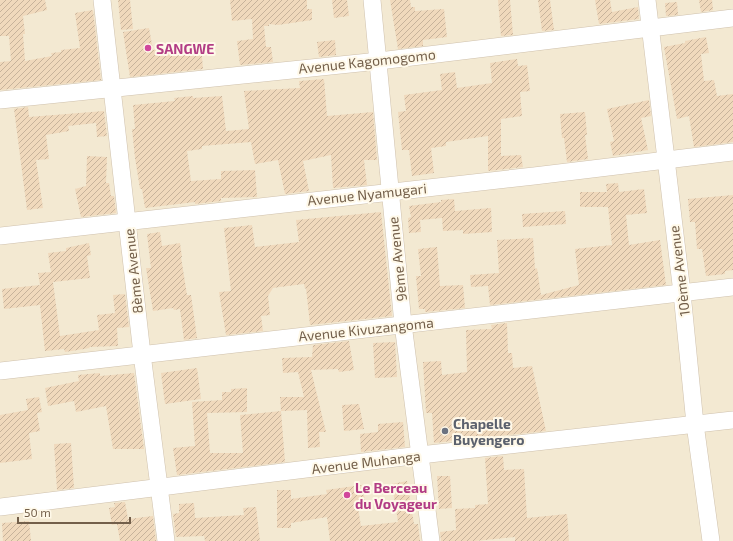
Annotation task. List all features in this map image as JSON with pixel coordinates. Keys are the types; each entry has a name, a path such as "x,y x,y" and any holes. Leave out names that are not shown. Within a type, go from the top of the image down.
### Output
{"street":[{"name":"8ème Avenue","path":"102,0 142,354 166,541"},
{"name":"9ème Avenue","path":"372,0 379,60 403,324 431,541"},
{"name":"10ème Avenue","path":"647,0 682,293 694,424 711,541"},
{"name":"Avenue Kagomogomo","path":"0,100 379,60 733,18"},
{"name":"Avenue Nyamugari","path":"0,236 733,152"},
{"name":"Avenue Kivuzangoma","path":"0,371 733,287"},
{"name":"Avenue Muhanga","path":"0,507 420,455 733,420"}],"shaded area":[{"path":"0,0 733,0 733,541 0,541"}],"building":[{"path":"0,0 45,0 47,10 23,16 25,61 52,56 51,53 61,52 61,50 80,48 75,13 93,10 101,80 0,90 0,62 11,61 9,36 0,36"},
{"path":"118,0 130,0 133,29 121,30"},
{"path":"230,0 307,0 307,9 312,9 312,20 278,25 269,24 269,26 264,26 266,47 271,47 273,62 240,65 237,41 253,39 252,19 232,21"},
{"path":"332,0 347,0 349,16 334,18"},
{"path":"390,0 410,0 411,7 415,7 415,11 444,9 447,37 423,40 423,46 398,49"},
{"path":"498,0 510,0 513,35 501,36"},
{"path":"538,0 550,0 554,30 542,31"},
{"path":"595,0 610,0 612,12 638,7 639,19 599,24"},
{"path":"699,0 712,0 713,10 701,12"},
{"path":"677,2 678,15 666,16 665,3"},
{"path":"149,28 153,50 201,45 203,69 130,77 123,32"},
{"path":"706,37 709,53 701,54 704,81 714,80 717,96 733,94 733,142 694,147 689,116 677,119 664,47"},
{"path":"335,40 336,55 319,57 317,42"},
{"path":"517,59 518,66 527,65 530,91 520,92 522,116 501,119 501,156 521,155 523,167 488,171 488,136 446,142 446,146 431,148 434,173 412,176 409,150 402,150 398,112 406,111 404,95 442,90 440,74 455,72 457,88 492,83 490,63"},
{"path":"324,79 327,116 373,112 377,160 364,160 367,185 333,188 331,155 303,161 309,191 285,194 278,160 255,164 251,142 202,146 202,149 187,151 191,181 221,179 221,171 255,170 257,197 221,198 221,201 195,204 195,202 145,208 135,158 132,129 135,129 133,105 175,101 174,98 193,96 193,98 222,96 226,131 249,129 244,91 300,88 299,81"},
{"path":"649,100 651,116 641,118 648,150 613,156 610,142 614,141 607,109"},
{"path":"28,107 29,117 104,111 107,136 97,137 96,123 68,126 69,131 46,135 49,159 36,160 43,208 27,210 14,109"},
{"path":"585,112 587,135 585,135 588,159 567,162 564,138 562,138 560,114"},
{"path":"87,156 107,157 106,183 109,183 111,196 114,196 116,213 81,217 75,189 86,186"},
{"path":"618,183 619,192 644,189 647,213 626,215 629,245 660,240 666,285 490,305 488,286 471,287 470,275 499,273 497,240 533,238 535,269 537,268 541,295 579,285 575,249 612,245 608,207 580,207 580,192 607,192 606,184"},
{"path":"733,195 733,270 725,271 725,274 706,276 702,249 697,249 695,222 690,222 688,199"},
{"path":"454,199 455,211 491,208 492,232 463,234 463,230 443,231 442,218 420,220 421,232 409,233 408,218 411,217 409,206"},
{"path":"565,211 566,224 523,227 522,214"},
{"path":"381,212 392,316 310,325 306,288 305,289 304,284 273,288 268,296 270,315 261,316 263,331 226,335 219,292 231,291 224,228 252,225 255,247 299,242 296,220"},
{"path":"160,232 162,246 180,243 187,295 191,295 197,338 184,340 180,309 174,310 173,308 153,311 146,268 151,268 147,234"},
{"path":"89,243 91,255 87,256 90,278 53,282 60,336 99,330 97,315 115,313 113,295 125,294 129,327 117,328 118,346 89,347 90,348 65,352 64,349 45,351 40,305 4,309 2,289 40,285 38,273 51,272 48,253 66,251 66,248"},
{"path":"437,247 440,286 463,285 465,308 425,312 425,309 419,309 416,276 421,276 418,249"},
{"path":"507,323 508,353 512,353 513,368 532,366 546,431 434,443 432,413 426,413 423,362 441,361 442,375 467,372 466,330 492,329 491,325"},
{"path":"349,341 354,370 339,372 338,369 311,370 326,432 319,432 320,447 308,448 307,410 281,411 280,397 304,397 298,372 283,373 282,358 312,357 313,345"},
{"path":"395,342 397,377 375,378 373,343"},
{"path":"197,368 201,399 165,404 161,373"},
{"path":"100,373 100,376 134,373 144,449 113,449 106,406 76,412 74,401 48,406 45,388 79,381 78,375"},
{"path":"247,388 247,412 207,413 210,453 243,453 240,415 281,411 285,462 177,475 173,448 195,446 192,402 222,400 222,392 231,392 231,389"},
{"path":"39,397 42,412 37,413 40,431 29,433 32,459 0,463 0,415 28,410 26,399"},
{"path":"359,404 364,429 344,431 342,405"},
{"path":"403,422 405,447 361,452 360,434 378,432 378,424"},
{"path":"71,443 74,488 57,490 54,444"},
{"path":"503,456 504,470 524,469 527,518 567,514 569,541 515,541 515,537 475,541 441,541 440,532 456,530 455,509 475,508 475,505 488,504 485,458"},
{"path":"437,476 450,476 452,508 439,509"},
{"path":"407,481 414,524 418,524 420,541 330,541 327,517 291,523 291,528 277,528 277,490 291,490 291,499 327,494 326,490 362,485 365,500 357,502 361,526 398,522 392,484"},
{"path":"125,502 128,519 153,516 156,541 120,541 117,524 112,525 109,508 115,507 114,503"},
{"path":"194,503 195,518 244,515 243,508 256,507 260,541 205,541 204,536 176,537 173,514 179,513 179,504"},
{"path":"29,521 31,541 3,541 2,523"}],"place":[{"name":"SANGWE","path":"148,48"},
{"name":"Chapelle Buyengero","path":"445,431"},
{"name":"Le Berceau du Voyageur","path":"347,495"}]}
